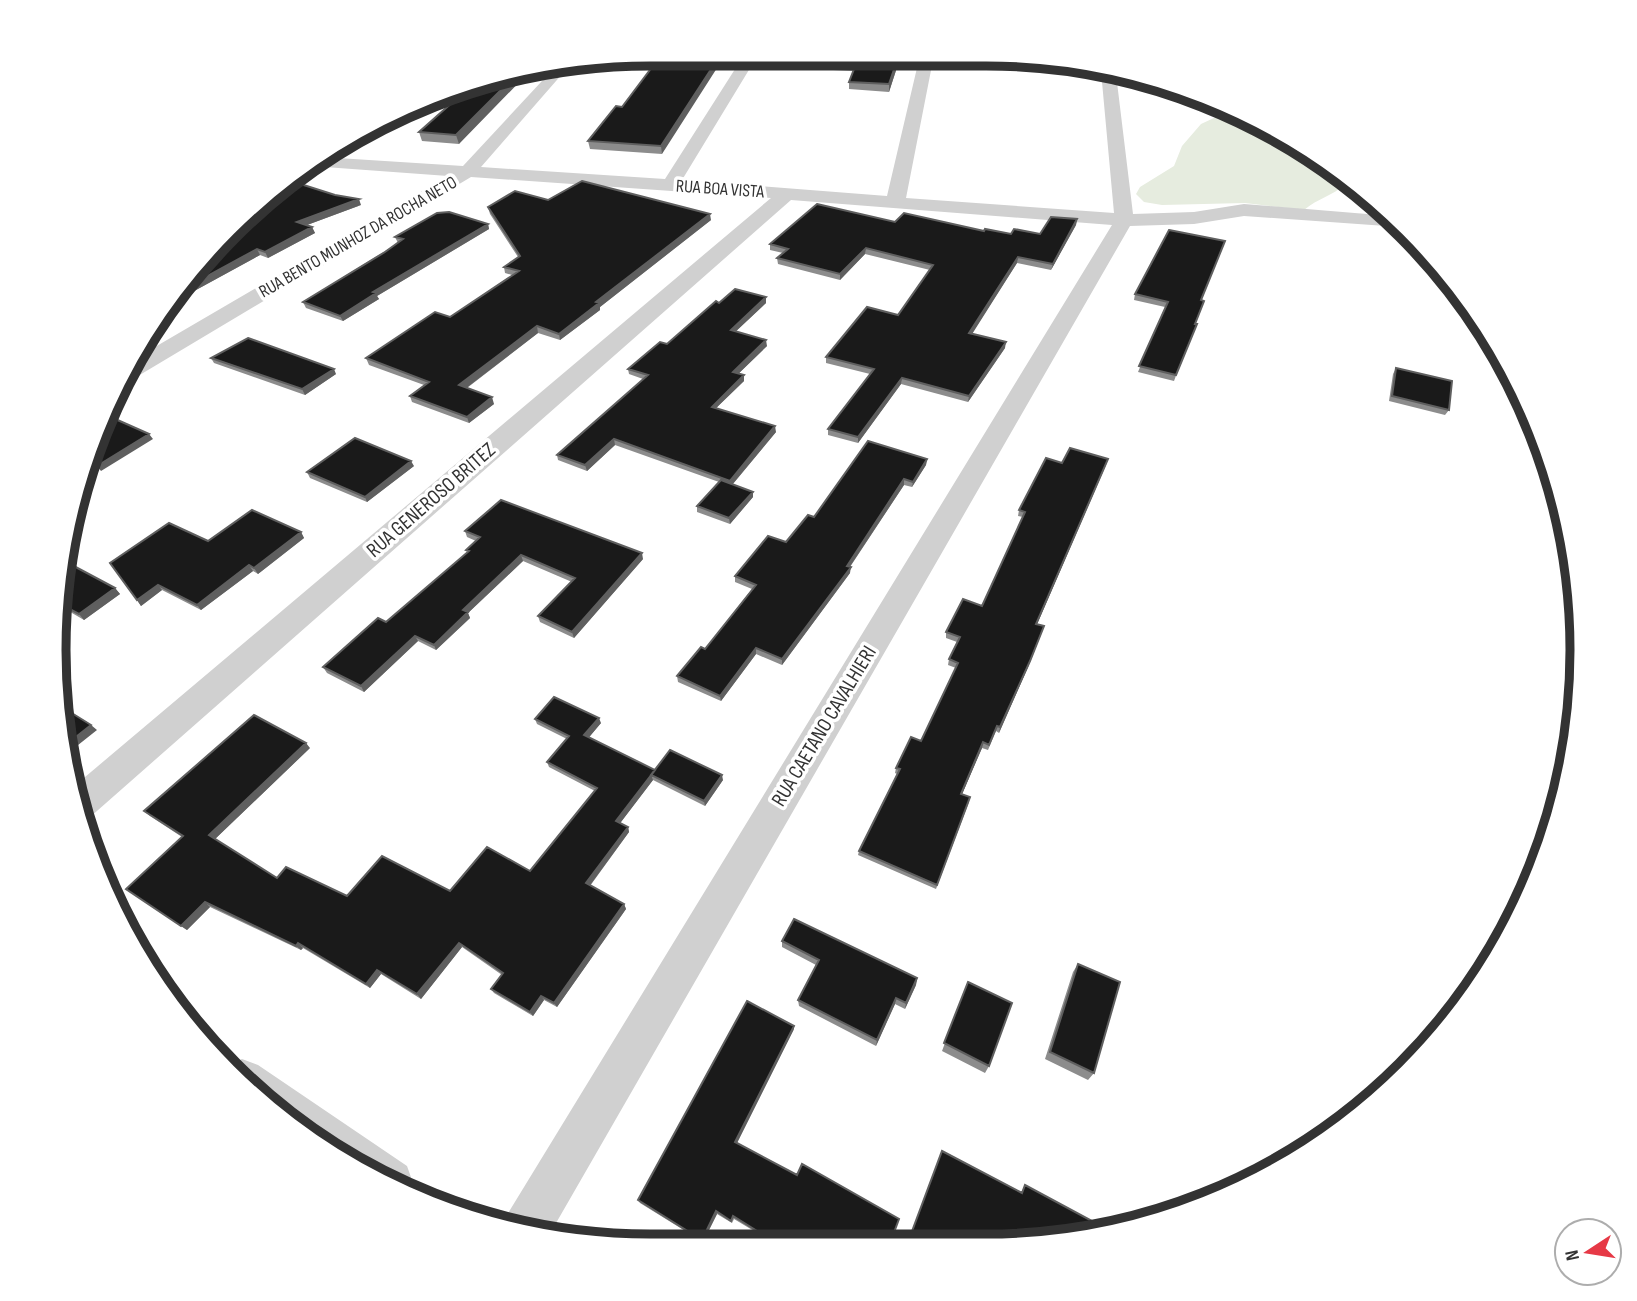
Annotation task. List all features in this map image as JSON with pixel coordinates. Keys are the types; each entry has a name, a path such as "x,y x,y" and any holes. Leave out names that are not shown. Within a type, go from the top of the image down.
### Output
{"street":[{"path":"675,178 744,66"},
{"path":"896,196 925,66"},
{"name":"RUA BENTO MUNHOZ DA ROCHA NETO","path":"142,364 472,165 556,74"},
{"path":"1109,80 1124,211"},
{"name":"RUA BOA VISTA","path":"379,152 472,165"},
{"name":"RUA BOA VISTA","path":"330,162 472,165 675,178 1194,218 1244,210 1382,221"},
{"name":"RUA BOA VISTA","path":"675,178 787,194 896,196"},
{"name":"RUA GENEROSO BRITEZ","path":"85,799 787,194"},
{"name":"RUA CAETANO CAVALHIERI","path":"529,1221 1124,211"}],"shaded area":[{"path":"1220,115 1279,145 1342,187 1304,210 1245,203 1162,205 1144,202 1136,194 1140,187 1174,166 1182,146 1201,124"}],"building":[{"path":"653,66 713,66 661,146 588,141 616,106 622,107"},
{"path":"855,66 895,66 889,84 849,82"},
{"path":"507,84 456,135 419,132 455,100"},
{"path":"582,181 710,214 559,334 537,326 459,385 492,397 467,417 410,396 429,382 366,358 435,312 450,317 519,271 504,267 520,256 488,207 515,191 548,200"},
{"path":"300,184 359,199 297,222 312,227 265,252 257,249 198,281 265,211"},
{"path":"817,204 895,222 904,213 984,231 1011,234 1014,229 1040,234 1051,217 1077,219 1053,264 1018,257 969,333 1006,342 969,396 902,378 858,437 828,429 874,369 826,357 867,307 898,315 933,265 866,248 840,274 777,258 788,249 770,244"},
{"path":"449,212 488,224 373,292 376,293 340,316 303,302 403,239 395,237 437,213"},
{"path":"1169,230 1225,241 1201,300 1204,301 1197,324 1176,375 1139,366 1168,302 1135,294"},
{"path":"735,289 766,297 731,330 766,340 733,372 744,375 712,407 775,426 730,481 614,439 585,465 557,455 648,375 628,369 660,342 667,344 716,301 719,303"},
{"path":"248,338 334,369 302,389 211,358"},
{"path":"1396,368 1452,381 1449,410 1392,396"},
{"path":"115,419 149,434 97,466"},
{"path":"355,438 411,461 365,497 307,472"},
{"path":"868,441 927,459 913,482 904,479 847,566 851,567 782,659 756,648 720,696 677,676 701,647 705,649 756,585 735,576 768,536 786,542 808,515 814,517"},
{"path":"1070,448 1108,459 1036,624 1044,626 1030,661 1000,727 997,726 989,745 983,742 961,794 970,797 937,885 859,851 900,769 896,768 911,737 921,741 958,663 949,659 960,637 946,632 963,599 982,606 1025,512 1019,510 1046,458 1062,463"},
{"path":"721,480 753,492 729,518 697,506"},
{"path":"501,500 642,553 572,632 538,616 575,578 521,555 463,610 468,612 434,645 415,636 361,686 323,667 378,618 386,622 469,551 466,550 480,537 465,531"},
{"path":"252,510 301,532 254,568 249,565 197,605 158,585 137,600 110,563 169,523 208,541"},
{"path":"73,565 115,588 79,614 68,608"},
{"path":"554,697 599,718 584,735 655,770 616,821 628,827 586,883 624,904 554,1003 541,996 530,1012 491,989 503,973 459,943 417,994 377,970 366,984 298,943 296,946 205,902 181,926 126,889 183,836 144,811 254,715 306,743 209,835 277,878 286,867 347,896 382,856 450,891 487,847 530,871 597,788 547,762 569,736 535,719"},
{"path":"70,712 91,725 73,739"},
{"path":"670,750 722,775 704,801 651,775"},
{"path":"794,919 917,978 906,1003 896,998 877,1040 798,1000 819,960 782,941"},
{"path":"1078,964 1120,982 1094,1073 1050,1052"},
{"path":"968,982 1012,1003 989,1066 944,1043"},
{"path":"747,1001 794,1026 735,1142 797,1175 802,1164 899,1219 893,1234 762,1234 733,1216 731,1221 716,1211 705,1234 692,1234 638,1200"},
{"path":"942,1151 1022,1193 1025,1185 1092,1221 1091,1225 1063,1230 1025,1233 911,1234"}]}
